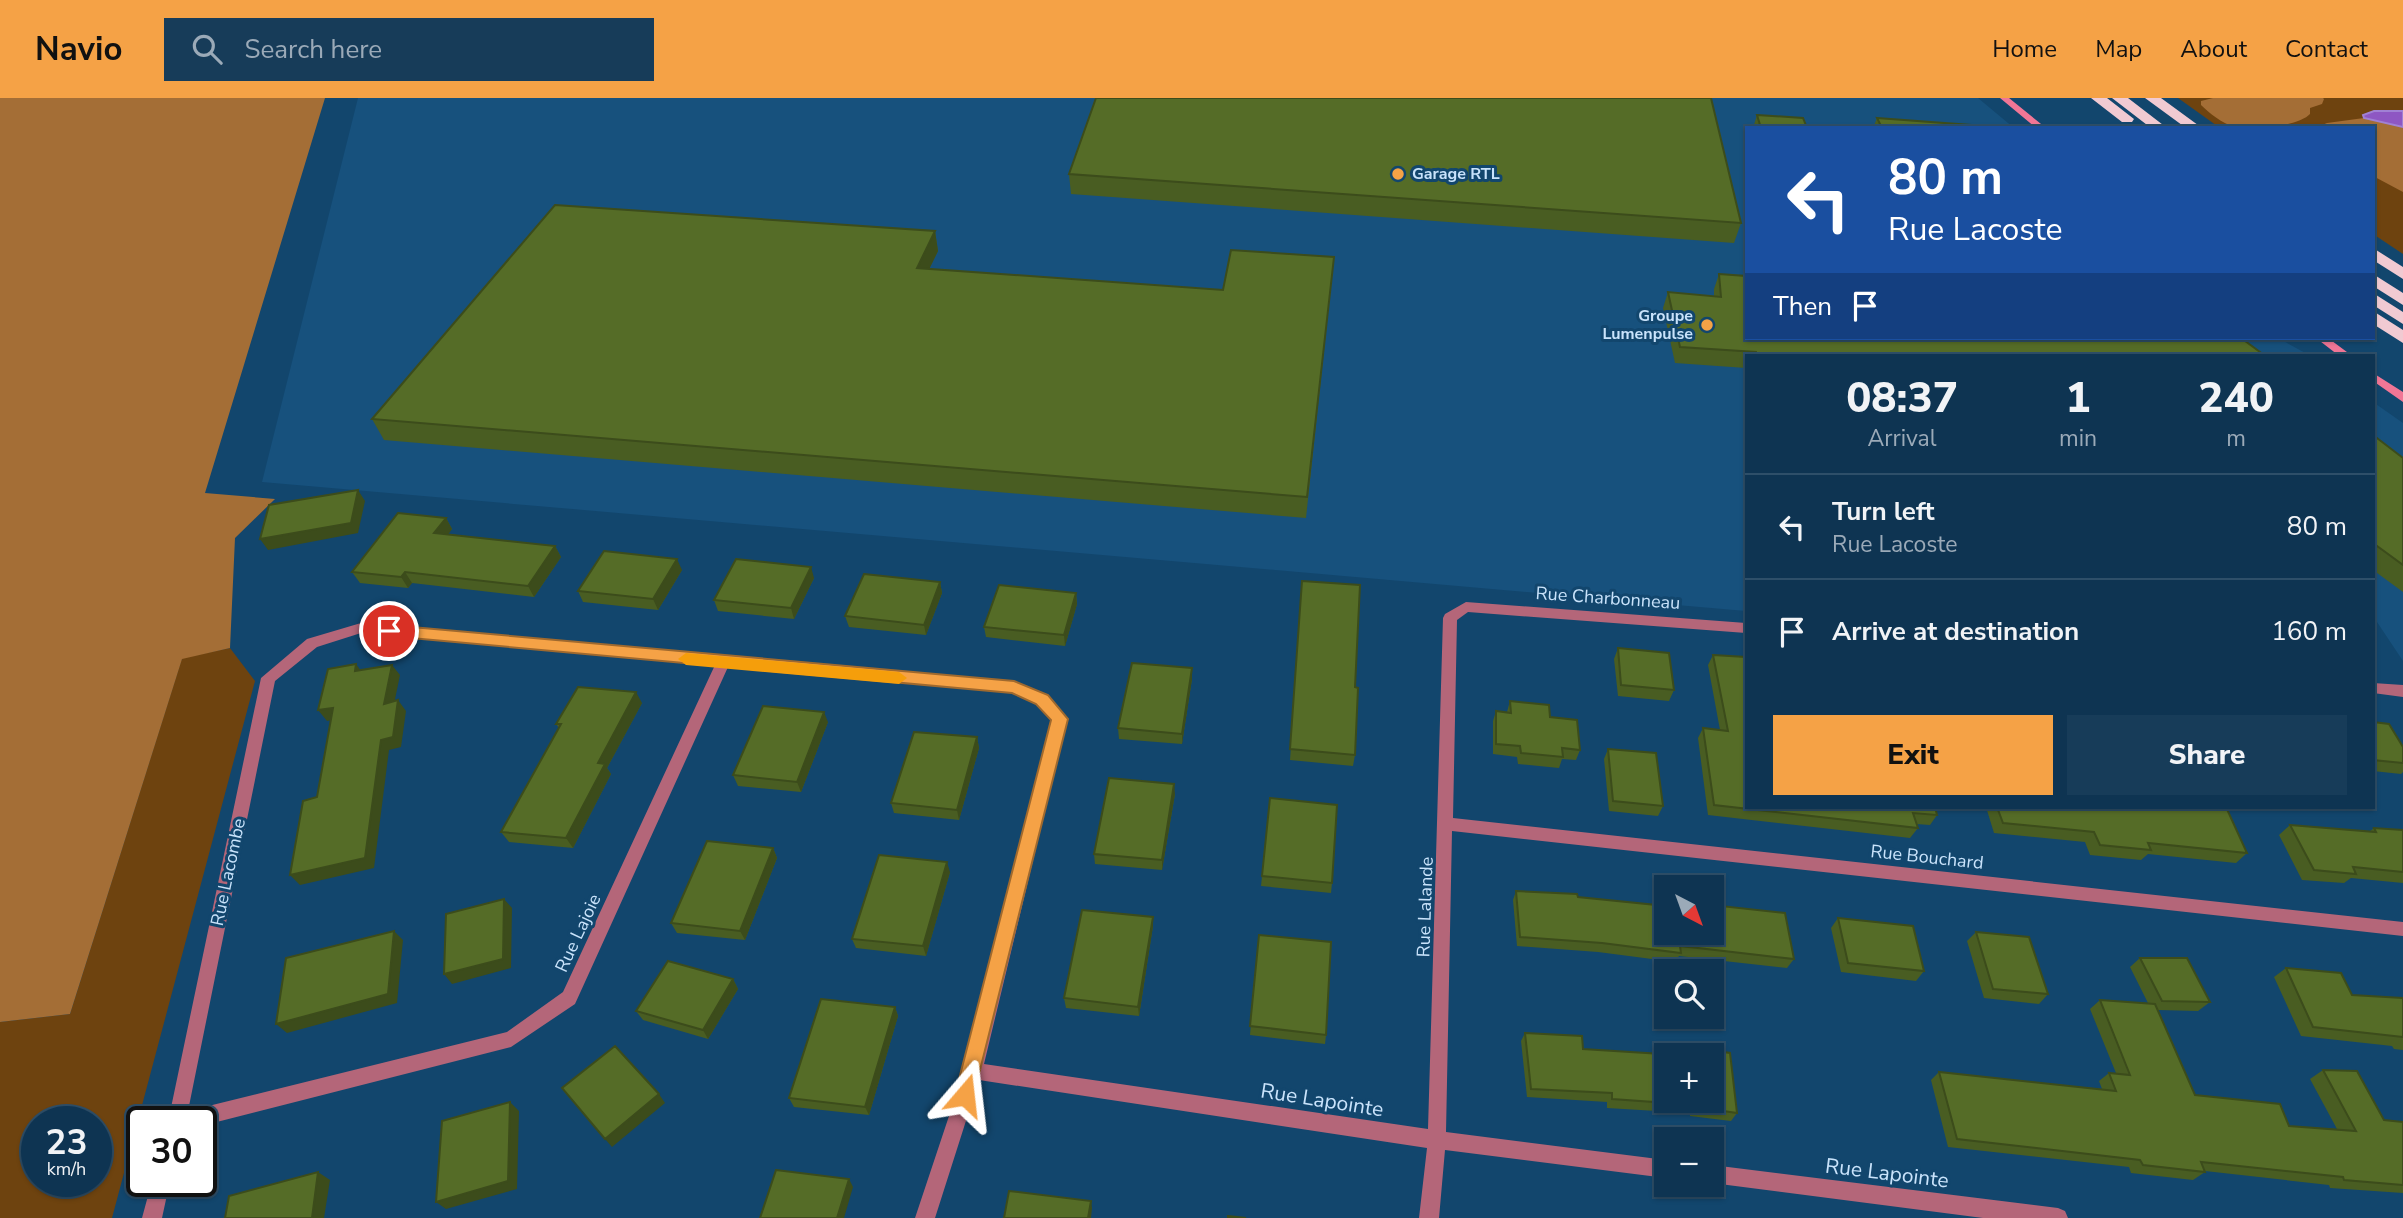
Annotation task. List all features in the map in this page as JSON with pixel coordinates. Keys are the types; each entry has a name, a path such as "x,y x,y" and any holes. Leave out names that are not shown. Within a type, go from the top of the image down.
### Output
{"highway":[{"path":"2090,98 2125,126"},
{"path":"2098,98 2135,126"},
{"path":"2119,98 2157,126"},
{"path":"2152,98 2192,126"},
{"path":"2375,254 2403,274"},
{"path":"2375,280 2403,300"},
{"path":"2375,299 2403,319"},
{"path":"2375,317 2403,338"}],"street":[{"path":"2004,98 2039,126"},
{"path":"2324,340 2344,354"},
{"path":"2375,377 2403,398"},
{"name":"Rue Charbonneau","path":"1466,607 1745,628"},
{"name":"Rue Lalande","path":"1429,1218 1437,1140 1447,824 1450,618 1466,607"},
{"name":"Rue Lacombe","path":"182,1106 268,678 312,643 361,628 723,663"},
{"path":"723,663 1014,687 1042,699 1060,719 973,1070 925,1218"},
{"name":"Rue Lajoie","path":"217,1112 511,1039 569,998 723,663"},
{"path":"2375,688 2403,691"},
{"name":"Rue Bouchard","path":"1447,824 2403,929"},
{"name":"Rue Lapointe","path":"973,1070 1437,1140 1654,1167"},
{"name":"Rue Lapointe","path":"1724,1176 2057,1218"},
{"path":"152,1218 157,1197"}],"shaded area":[{"path":"0,98 325,98 205,493 275,499 235,538 230,648 182,659 70,1014 0,1022"},
{"path":"358,98 1978,98 2012,126 1745,126 1745,340 2282,340 2307,354 1745,354 1745,611 262,482"},
{"path":"2178,98 2403,98 2403,254 2375,235 2375,126 2217,126"},
{"path":"2213,98 2324,99 2322,104 2310,108 2310,114 2304,118 2278,126 2232,126 2216,118 2201,105 2201,101"},
{"path":"2374,111 2403,111 2403,127 2364,118 2363,115"},
{"path":"2364,118 2403,127 2403,192 2375,177 2375,126 2320,126"},
{"path":"2375,403 2403,423 2403,661 2375,619"},
{"path":"230,648 255,681 142,1106 126,1106 126,1165 112,1218 0,1218 0,1022 70,1014 182,658"}],"building":[{"name":"Garage RTL","path":"1096,98 1711,98 1741,223 1069,174"},
{"path":"1757,115 1803,118 1806,126 1760,126"},
{"path":"1877,118 1971,126 1881,126"},
{"path":"555,205 935,231 917,268 1223,290 1231,250 1334,257 1307,497 372,419"},
{"name":"Groupe Lumenpulse","path":"1719,274 1745,276 1745,340 2244,340 2263,354 1757,354 1680,347 1668,292 1721,297"},
{"path":"2375,437 2403,458 2403,565 2375,544"},
{"path":"358,490 351,523 260,539 269,505"},
{"path":"398,513 446,518 434,533 555,546 528,586 405,572 401,577 352,572"},
{"path":"604,551 677,559 653,599 578,591"},
{"path":"736,559 811,567 791,608 714,600"},
{"path":"864,574 940,582 924,625 845,616"},
{"path":"1302,581 1360,585 1355,755 1290,749"},
{"path":"999,585 1076,593 1064,635 984,627"},
{"path":"1618,648 1669,653 1674,690 1621,685"},
{"path":"1713,655 1745,657 1745,808 1714,805 1703,728 1728,731"},
{"path":"1132,663 1192,668 1182,734 1118,728"},
{"path":"356,664 355,671 392,665 384,704 398,700 393,737 381,740 365,858 290,875 303,801 317,797 333,708 318,710 328,669"},
{"path":"578,687 636,692 598,763 605,764 566,838 501,832 561,724 556,724"},
{"path":"1510,701 1549,705 1550,717 1577,720 1580,750 1562,748 1563,757 1521,753 1520,746 1496,744 1496,711 1511,713"},
{"path":"763,706 824,712 797,782 733,775"},
{"path":"2375,722 2389,724 2403,747 2403,763 2375,760"},
{"path":"914,732 977,737 957,810 891,803"},
{"path":"1608,749 1656,753 1663,806 1613,801"},
{"path":"1109,778 1174,784 1162,860 1094,854"},
{"path":"1270,798 1337,805 1332,883 1262,876"},
{"path":"1749,809 1936,809 1937,815 1913,813 1918,828"},
{"path":"1998,809 2227,809 2247,853 2148,843 2151,850 2100,845 2094,832 2003,823"},
{"path":"2290,825 2376,832 2374,828 2403,830 2403,872 2353,867 2356,874 2314,870"},
{"path":"707,841 773,848 740,931 671,923"},
{"path":"879,855 947,862 923,946 852,939"},
{"path":"1516,891 1577,894 1578,897 1654,905 1654,945 1724,945 1724,906 1785,913 1794,959 1680,946 1681,953 1602,943 1520,937"},
{"path":"504,899 503,959 444,974 446,914"},
{"path":"1082,910 1153,917 1138,1007 1064,998"},
{"path":"1838,918 1913,926 1924,971 1848,963"},
{"path":"394,931 388,994 276,1024 286,958"},
{"path":"1976,932 2029,937 2048,994 1993,989"},
{"path":"1259,935 1331,942 1326,1035 1250,1026"},
{"path":"2140,958 2187,958 2210,1002 2162,1001"},
{"path":"668,961 733,979 703,1030 636,1011"},
{"path":"2286,968 2341,973 2352,995 2403,998 2403,1037 2313,1027"},
{"path":"821,999 895,1007 865,1107 789,1098"},
{"path":"2100,1000 2155,1004 2195,1095 2280,1104 2289,1126 2356,1131 2323,1070 2357,1071 2384,1120 2403,1122 2403,1185 2201,1162 2205,1172 2143,1165 2140,1160 1957,1139 1939,1072 2116,1091 2109,1073 2130,1075"},
{"path":"1525,1033 1582,1036 1583,1049 1654,1053 1654,1102 1612,1099 1612,1093 1531,1089"},
{"path":"615,1046 659,1094 605,1139 562,1088"},
{"path":"1724,1052 1730,1053 1737,1113 1724,1111"},
{"path":"510,1102 508,1181 436,1202 442,1121"},
{"path":"776,1170 849,1179 837,1218 760,1218"},
{"path":"318,1172 312,1218 225,1218 229,1196"},
{"path":"1009,1191 1091,1201 1088,1218 1004,1218"}],"slow traffic":[{"path":"686,659 899,678"}],"place":[{"name":"Garage RTL","path":"1398,174"},
{"name":"Groupe Lumenpulse","path":"1707,325"}],"route":[{"path":"389,631 1014,687 1042,699 1060,719 965,1095"}]}
